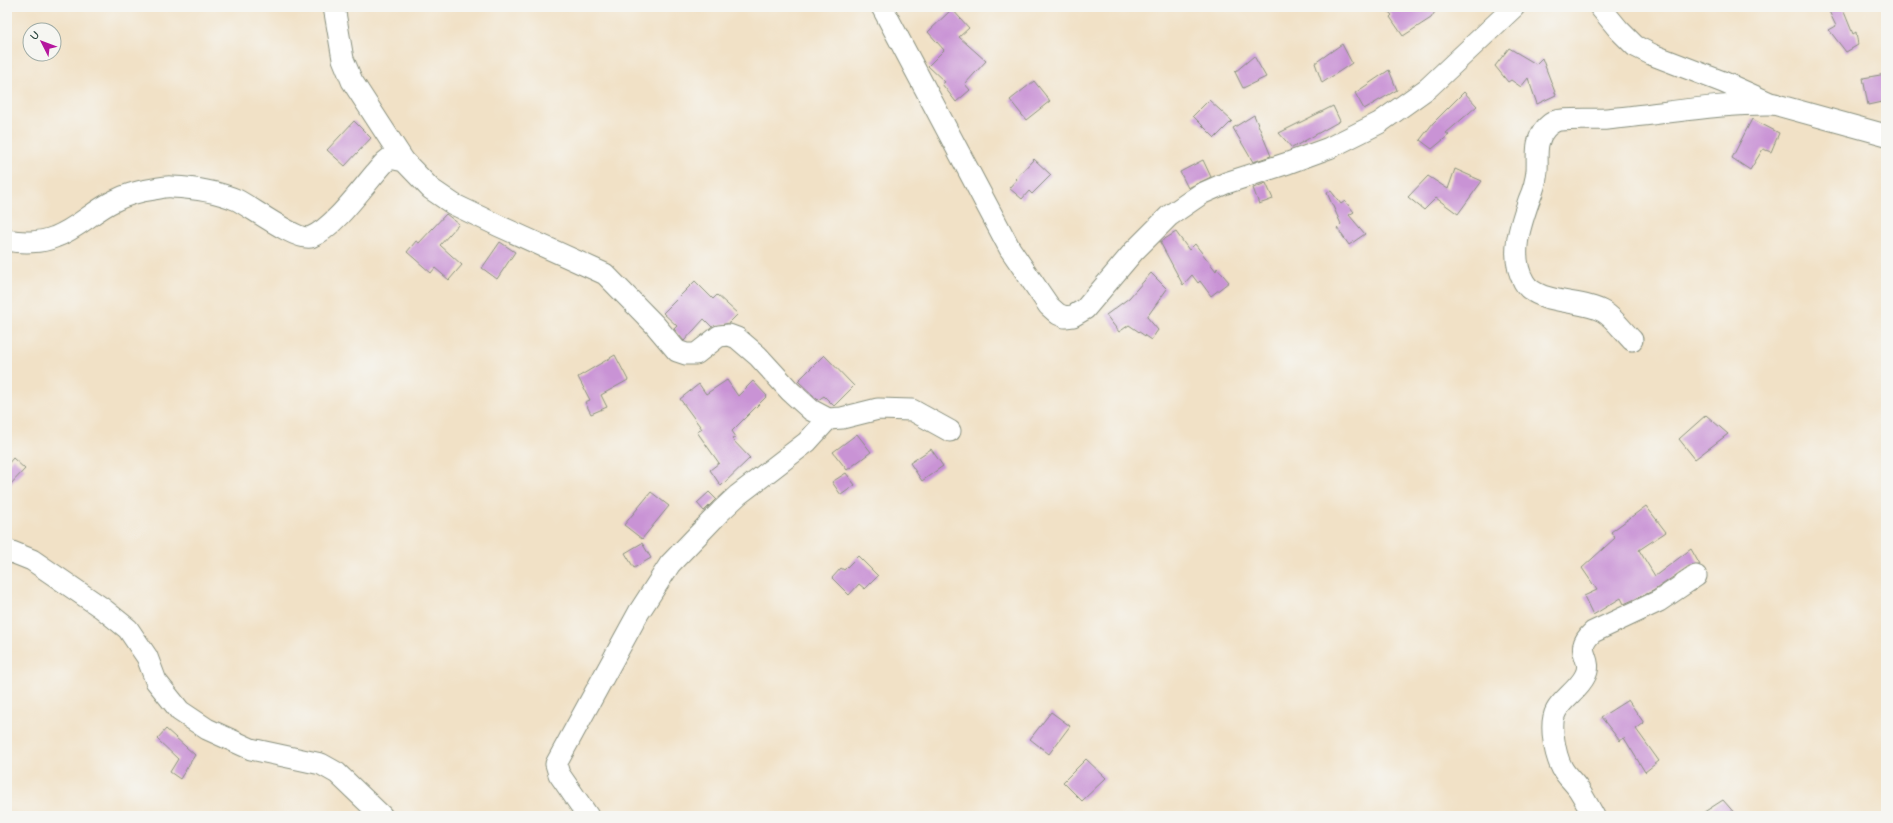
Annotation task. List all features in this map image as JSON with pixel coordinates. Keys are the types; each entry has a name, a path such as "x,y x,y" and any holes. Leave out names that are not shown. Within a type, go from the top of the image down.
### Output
{"street":[{"path":"334,7 343,59 349,74 404,161 431,189 453,204 605,274 655,325 677,351 686,354 696,354 719,336 729,335 737,338 758,356 806,406 828,419 842,418 878,409 912,410 950,431"},
{"path":"882,7 1010,249 1049,306 1064,317 1073,316 1085,310 1134,251 1169,216 1188,202 1201,194 1226,183 1329,148 1379,123 1428,88 1514,7"},
{"path":"1600,7 1619,30 1635,46 1653,55 1775,104 1886,135"},
{"path":"1632,340 1605,312 1591,306 1550,298 1534,291 1524,283 1517,262 1519,227 1532,193 1537,173 1539,138 1546,128 1556,121 1607,119 1715,105 1775,104"},
{"path":"7,240 35,242 54,238 72,229 113,201 136,191 170,186 211,191 237,200 282,227 300,236 310,238 322,231 356,198 385,162 390,158 396,158 404,161"},
{"path":"588,816 559,774 556,764 567,741 596,693 639,612 670,564 721,511 738,495 808,442 828,419"},
{"path":"7,550 32,560 102,608 128,629 147,657 156,681 180,711 207,729 250,749 321,764 337,774 382,816"},
{"path":"1594,816 1579,789 1562,768 1555,750 1553,724 1556,711 1585,676 1588,665 1584,655 1583,645 1585,640 1593,632 1659,601 1696,576"}],"building":[{"path":"1383,7 1438,7 1431,18 1403,36 1390,17 1392,15"},
{"path":"1827,7 1842,7 1853,34 1856,32 1858,45 1846,52 1829,30 1836,26"},
{"path":"952,9 969,28 959,37 986,61 965,84 970,90 956,102 942,84 945,82 928,66 944,50 928,32"},
{"path":"1342,44 1352,63 1322,83 1315,63"},
{"path":"1509,48 1536,64 1542,58 1556,95 1537,104 1528,78 1521,87 1511,80 1508,82 1495,66"},
{"path":"1254,56 1266,77 1243,88 1235,72"},
{"path":"1389,70 1397,90 1364,109 1355,93"},
{"path":"1886,74 1886,101 1868,105 1863,78"},
{"path":"1034,81 1050,101 1026,120 1010,100"},
{"path":"1464,92 1477,106 1446,133 1449,135 1432,149 1420,140 1433,123"},
{"path":"1209,100 1232,121 1215,138 1193,116"},
{"path":"1333,106 1340,121 1292,148 1279,133"},
{"path":"1254,115 1271,156 1253,162 1233,128"},
{"path":"1752,119 1779,133 1771,152 1763,149 1750,170 1732,158"},
{"path":"354,121 371,138 345,166 327,150"},
{"path":"1034,159 1051,175 1032,194 1029,191 1022,199 1009,188 1017,179 1016,178"},
{"path":"1203,160 1211,177 1188,188 1180,172"},
{"path":"1455,169 1482,181 1458,214 1436,198 1424,210 1408,197 1428,176 1448,189"},
{"path":"1266,183 1273,199 1259,204 1253,188"},
{"path":"1331,191 1341,204 1345,201 1354,212 1349,215 1365,234 1349,245 1337,228 1341,224 1327,193"},
{"path":"446,214 459,224 440,245 462,265 449,280 435,268 431,273 407,252 416,241 419,243"},
{"path":"1176,232 1189,250 1195,244 1216,271 1217,268 1229,282 1211,296 1200,281 1198,283 1192,275 1183,285 1160,242"},
{"path":"500,242 515,252 497,279 482,268"},
{"path":"1151,273 1167,289 1147,317 1158,330 1151,340 1129,325 1119,332 1106,315 1129,298"},
{"path":"695,281 713,299 717,295 738,314 729,323 712,327 704,319 684,341 674,329 677,326 663,313"},
{"path":"615,355 628,380 601,395 607,407 591,414 585,402 590,400 578,377"},
{"path":"824,355 854,386 834,406 824,396 818,400 798,381"},
{"path":"727,380 738,396 753,381 767,396 732,431 736,437 732,439 750,458 721,486 710,470 719,463 697,432 702,429 680,399 699,384 706,394"},
{"path":"1706,415 1728,434 1695,459 1679,439"},
{"path":"857,434 871,452 847,470 833,452"},
{"path":"931,449 943,466 922,481 910,463"},
{"path":"13,458 25,469 7,488 7,465"},
{"path":"846,473 855,485 841,495 832,482"},
{"path":"651,492 669,506 642,539 624,525"},
{"path":"709,492 716,499 704,511 697,503"},
{"path":"1646,506 1666,532 1639,550 1655,576 1691,549 1700,565 1689,566 1653,591 1624,604 1621,598 1593,615 1584,596 1597,590 1582,568 1615,538 1611,532"},
{"path":"642,543 651,558 634,568 625,553"},
{"path":"858,556 878,576 865,589 859,584 849,595 832,578 841,568 844,570"},
{"path":"1628,700 1644,723 1636,729 1659,761 1645,772 1624,738 1620,741 1601,717"},
{"path":"1051,712 1070,726 1049,754 1030,739"},
{"path":"166,729 195,755 180,779 170,772 178,759 157,739"},
{"path":"1086,759 1106,778 1082,801 1063,782"},
{"path":"1723,800 1737,816 1698,816"}]}
